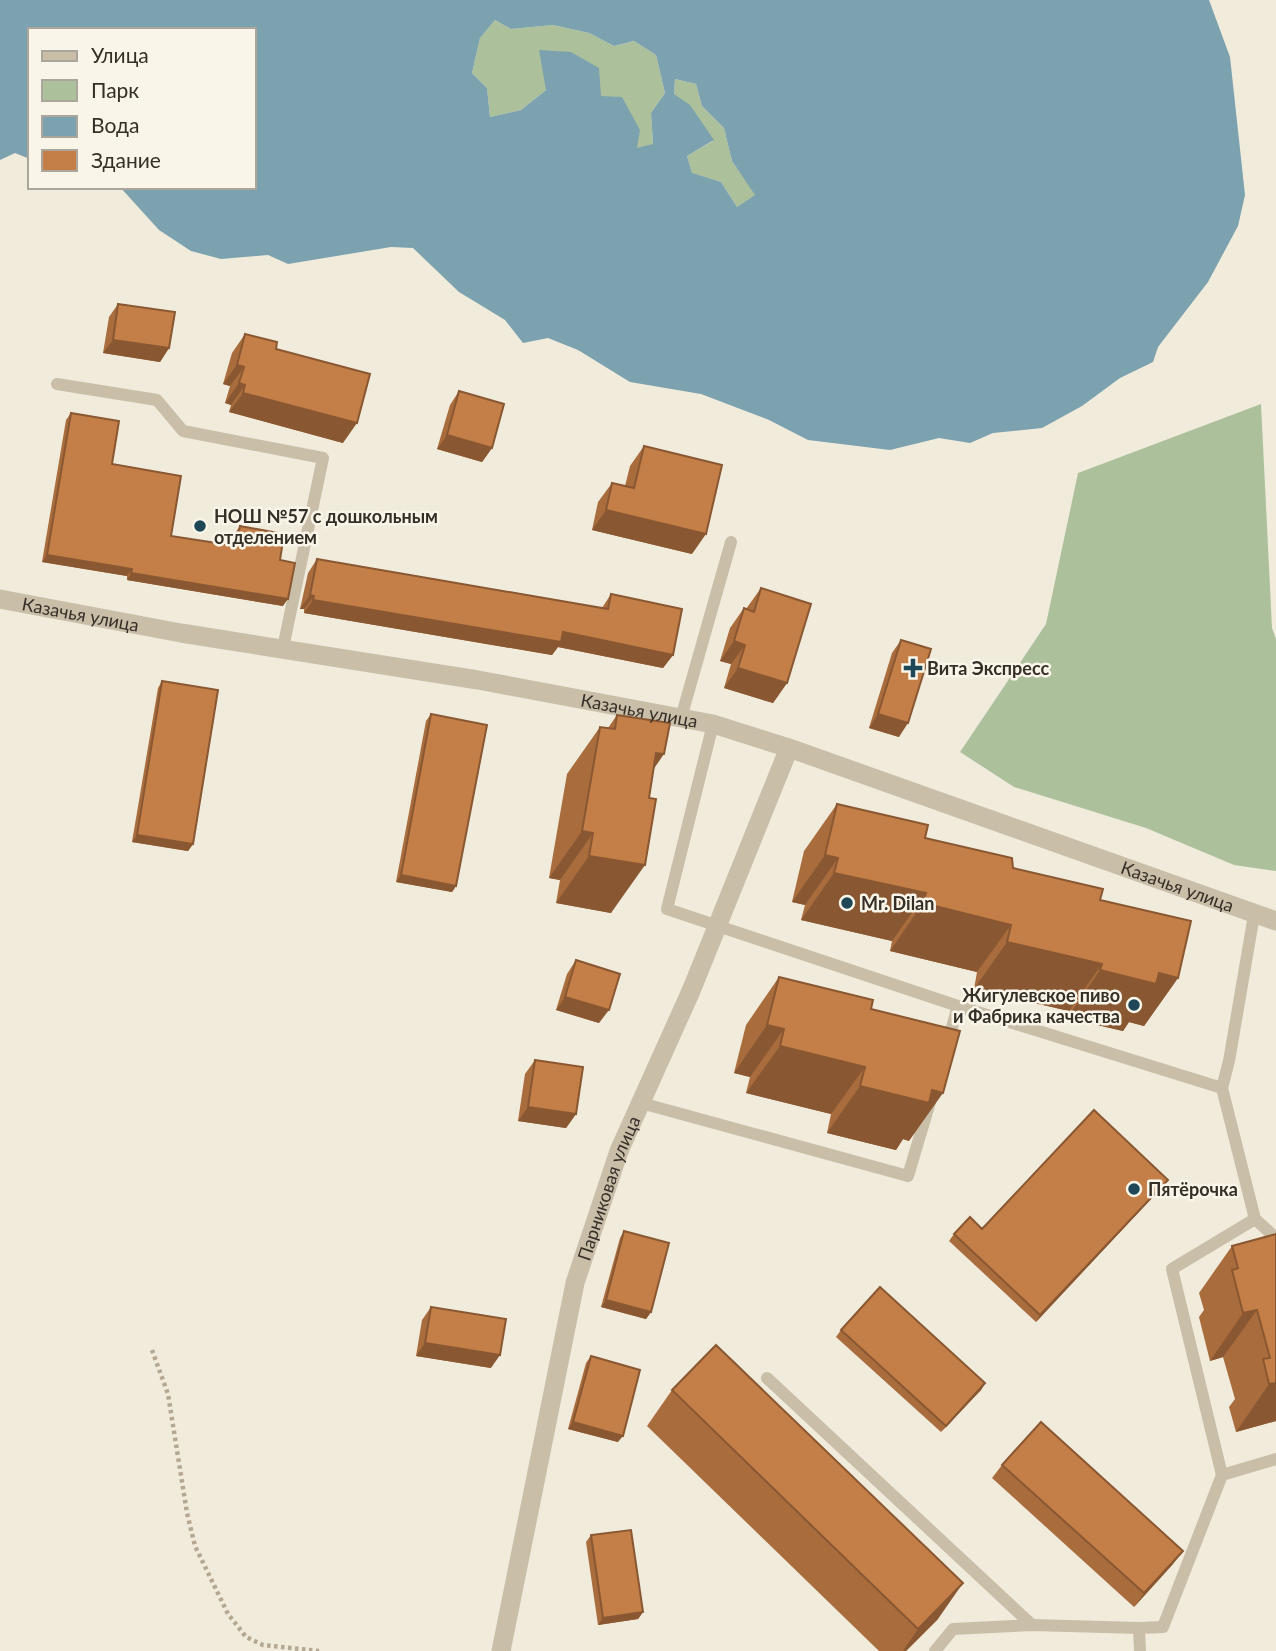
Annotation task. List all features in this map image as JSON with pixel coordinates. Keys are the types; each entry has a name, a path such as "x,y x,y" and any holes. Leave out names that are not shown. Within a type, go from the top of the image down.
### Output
{"street":[{"name":"Казачья улица","path":"0,598 181,633 478,680 713,724 789,748 1276,921"},
{"name":"Парниковая улица","path":"501,1651 575,1283 619,1151 691,991 789,748"},
{"path":"1254,915 1276,908"},
{"name":"Казачья улица","path":"1254,915 1276,931"}],"lane":[{"path":"57,384 157,400 183,431 323,458 283,648"},
{"path":"681,718 731,542"},
{"path":"713,724 667,909 958,1006 1222,1088"},
{"path":"1254,915 1222,1088 1255,1219 1276,1238"},
{"path":"943,1058 958,1006"},
{"path":"641,1103 908,1176 935,1084"},
{"path":"935,1651 953,1629 1032,1625 1163,1627 1222,1475 1172,1269 1255,1219"},
{"path":"767,1378 1032,1625"},
{"path":"1222,1475 1276,1459"},
{"path":"1139,1628 1140,1651"}],"path":[{"path":"152,1350 168,1394 187,1513 195,1546 228,1614 246,1637 263,1646 319,1651"}],"green space":[{"path":"495,20 511,29 553,25 589,33 614,46 634,41 656,55 665,93 651,113 653,145 636,149 601,96 546,90 521,110 490,117 487,88 472,73 480,38"},
{"path":"675,79 696,84 702,106 724,128 732,161 756,195 737,207 721,182 692,174 687,156 713,141 674,94"},
{"path":"1261,404 1272,628 1276,639 1276,871 1234,865 1146,828 1014,787 960,752 1046,624 1078,473"}],"water":[{"path":"0,0 1209,0 1230,57 1245,195 1238,226 1208,282 1158,347 1153,362 1120,378 1082,406 1042,428 993,433 970,443 939,438 890,450 808,440 769,420 701,394 630,382 578,350 548,338 523,343 505,320 459,292 413,248 391,247 288,264 268,255 221,259 191,251 159,230 122,189 256,189 256,28 28,28 28,158 15,153 0,160","holes":["495,20 511,29 553,25 589,33 614,46 634,41 656,55 665,93 651,113 653,144 637,148 640,130 622,97 601,96 599,68 571,52 539,50 546,90 521,110 490,117 487,88 472,73 480,38","675,79 696,84 702,106 724,128 732,161 755,195 737,207 721,182 692,173 687,156 714,140 690,105 674,94"]}],"building":[{"path":"118,304 175,312 169,348 113,340"},
{"path":"245,334 277,342 276,349 370,374 357,423 243,393 245,385 239,383 244,367 237,365"},
{"path":"459,391 504,404 492,448 447,435"},
{"path":"71,413 119,421 112,464 181,476 171,536 236,546 240,526 284,534 280,560 295,563 288,599 131,573 132,569 47,555"},
{"path":"644,446 722,465 706,534 606,510 612,483 634,488"},
{"path":"317,559 608,609 611,594 682,609 673,655 563,632 561,642 313,600 314,596 310,595"},
{"path":"761,588 811,604 787,683 738,668 745,645 734,641 744,608 754,612"},
{"path":"901,640 931,649 908,723 878,714"},
{"path":"162,681 218,690 193,844 137,835"},
{"path":"431,714 487,725 456,886 401,875"},
{"path":"617,715 670,723 664,754 656,753 649,798 656,799 645,865 589,856 593,833 582,831 600,727 615,729"},
{"path":"837,804 928,825 925,838 1012,858 1013,868 1103,889 1100,900 1191,921 1178,978 1159,973 1156,984 1100,970 1102,964 1007,942 1011,925 923,903 926,893 834,873 838,858 825,855"},
{"path":"576,960 620,974 609,1010 565,997"},
{"path":"779,977 873,1000 871,1009 960,1031 943,1093 932,1090 929,1103 860,1086 865,1067 780,1046 784,1029 767,1025"},
{"path":"535,1060 583,1067 576,1114 528,1107"},
{"path":"1094,1110 1168,1180 1040,1315 954,1234 970,1217 982,1229"},
{"path":"624,1231 669,1243 651,1312 606,1300"},
{"path":"1276,1234 1276,1383 1269,1384 1263,1359 1270,1358 1257,1310 1243,1313 1232,1270 1238,1268 1232,1246"},
{"path":"880,1287 985,1383 946,1426 841,1330"},
{"path":"431,1307 506,1319 500,1355 425,1343"},
{"path":"716,1345 963,1583 918,1629 672,1390"},
{"path":"591,1356 640,1370 623,1436 573,1422"},
{"path":"1041,1422 1183,1551 1144,1593 1002,1465"},
{"path":"631,1530 643,1612 603,1618 591,1535"}],"place":[{"name":"НОШ №57 с дошкольным отделением","path":"200,526"},
{"name":"Вита Экспресс","path":"913,668"},
{"name":"Mr. Dilan","path":"847,903"},
{"name":"Жигулевское пиво и Фабрика качества","path":"1134,1005"},
{"name":"Пятёрочка","path":"1134,1189"}]}
